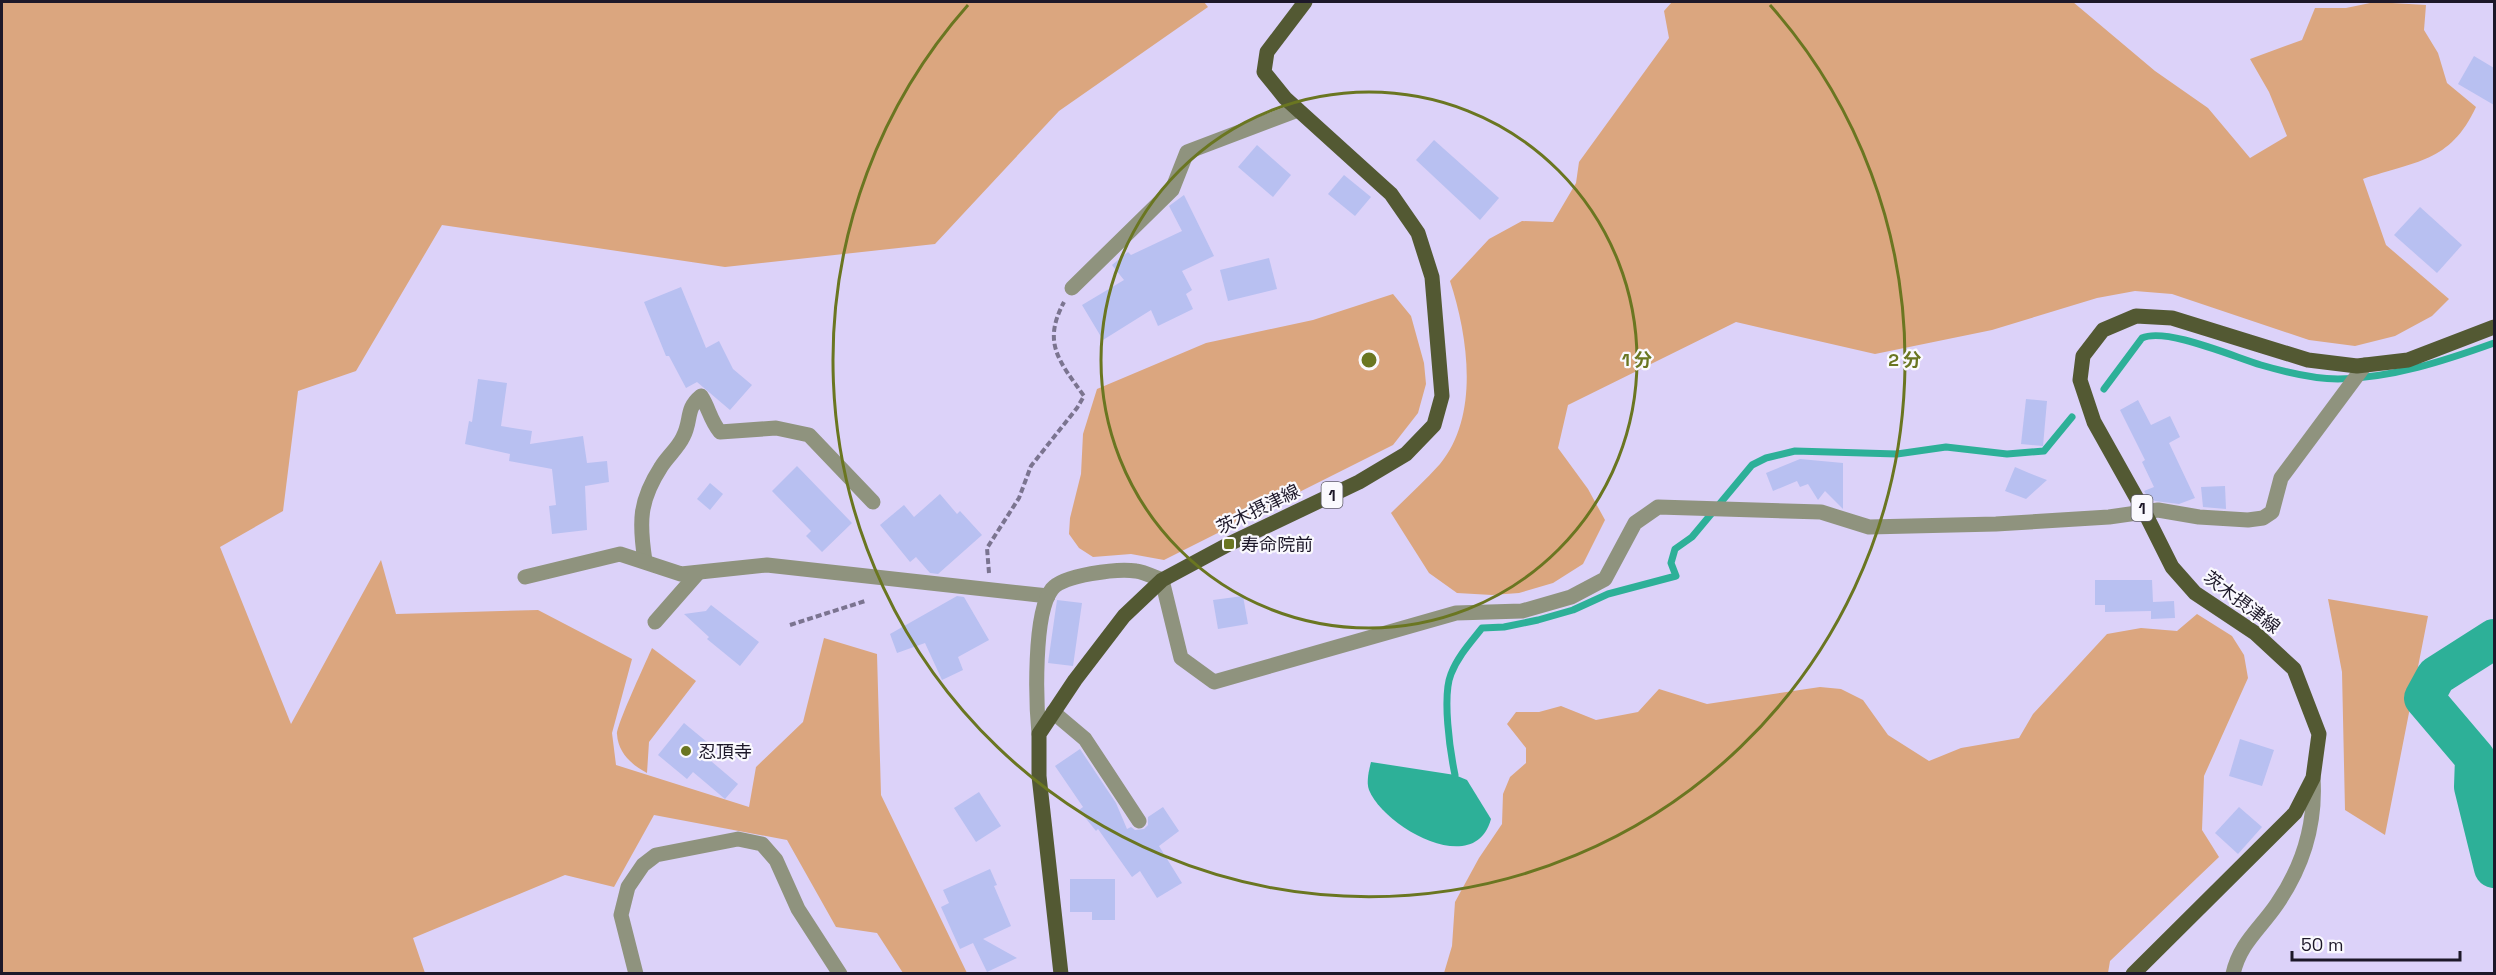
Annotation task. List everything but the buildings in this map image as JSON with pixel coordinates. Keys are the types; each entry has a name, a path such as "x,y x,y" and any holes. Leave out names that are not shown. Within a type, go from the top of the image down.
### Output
{"main road":[{"name":"茨木摂津線","path":"1039,734 1124,616 1162,580 1229,544 1359,482 1406,454 1434,425 1442,396 1432,277 1418,233 1391,194 1298,110 1264,72 1267,52 1305,2"},
{"name":"茨木摂津線","path":"2133,974 2295,813 2313,778 2319,734 2294,669 2255,633 2195,593 2172,567 2145,513 2094,422 2080,380 2083,356 2103,330 2136,316 2172,318 2308,360 2365,365 2408,360 2494,327"},
{"path":"1039,734 1039,776 1061,974"}],"street":[{"path":"1072,288 1172,190 1187,152 1298,110"},
{"path":"1039,734 1037,711 1041,610 1053,587 1080,575 1135,571 1162,580 1181,658 1214,682 1456,613 1522,611 1571,597 1605,579 1635,523 1658,507 1821,512 1869,527 1996,524 2145,513 2158,510 2199,517 2248,520 2263,518 2272,512 2281,478 2365,365"},
{"path":"645,561 640,528 644,498 662,466 684,437 691,404 701,396 709,408 710,420 720,432 776,428 809,435 873,502"},
{"path":"525,577 620,554 681,574 767,565 1048,596"},
{"path":"655,622 698,573"},
{"path":"1053,712 1085,739 1139,821"},
{"path":"2233,974 2237,957 2247,940 2276,905 2302,859 2315,806 2313,778"},
{"path":"636,974 621,915 628,887 643,865 656,855 738,839 762,844 776,860 798,909 840,974"}],"path":[{"path":"991,591 987,548 1019,498 1031,466 1084,396 1062,366 1052,341 1054,320 1072,288"},
{"path":"790,625 865,601"}],"shaded area":[{"path":"2,2 1204,2 1208,7 1059,111 935,244 725,267 442,225 356,371 298,391 283,511 220,547 291,724 381,560 396,614 538,610 632,659 612,733 616,765 749,807 756,767 803,722 824,638 877,654 881,795 967,973 903,973 877,933 836,927 787,840 654,815 614,887 565,875 413,938 425,973 2,973"},
{"path":"1672,2 2073,2 2155,71 2208,108 2250,158 2287,136 2269,92 2250,59 2302,40 2315,8 2346,8 2375,2 2426,5 2424,30 2438,53 2447,83 2476,107 2466,125 2443,150 2415,163 2363,179 2386,245 2449,299 2432,316 2395,336 2355,346 2309,340 2172,294 2135,291 2097,298 1992,330 1875,354 1736,322 1568,405 1558,448 1588,489 1605,520 1583,564 1553,583 1519,593 1492,595 1457,593 1429,573 1391,513 1440,464 1453,445 1461,423 1467,375 1462,326 1450,281 1489,239 1522,221 1553,222 1576,183 1579,162 1669,38 1664,11"},
{"path":"1393,294 1411,316 1424,363 1426,384 1418,413 1393,445 1164,560 1131,554 1093,557 1079,548 1069,534 1070,518 1081,474 1083,434 1097,389 1206,343 1313,320"},
{"path":"2328,599 2428,616 2385,835 2345,810 2342,672"},
{"path":"2197,614 2232,636 2244,655 2248,678 2204,776 2202,830 2219,857 2110,961 2108,973 1444,973 1452,946 1455,902 1479,858 1502,824 1503,794 1510,777 1526,763 1526,748 1507,724 1516,712 1539,712 1561,706 1596,720 1638,712 1659,689 1707,704 1820,687 1841,689 1863,700 1888,735 1929,761 1961,748 2019,738 2033,714 2107,634 2141,628 2177,631"},
{"path":"652,648 696,681 649,742 647,773 623,753 617,734 626,706"},
{"path":"1371,762 1455,775 1467,780 1491,819 1482,836 1467,845 1449,846 1430,841 1392,819 1369,790"}],"waterway":[{"path":"2104,389 2142,338 2153,336 2167,336 2183,340 2289,373 2338,379 2398,372 2494,343"},
{"path":"1455,775 1448,724 1448,684 1457,661 1482,628 1504,627 1538,620 1573,610 1608,594 1676,576 1671,563 1675,549 1692,537 1752,465 1766,458 1795,451 1897,454 1946,447 2007,454 2044,451 2072,417"},
{"path":"2494,639 2436,676 2424,698 2475,758 2474,787 2494,868"}],"place":[{"name":"寿命院前","path":"1229,544"},
{"name":"忍頂寺","path":"686,751"}]}
